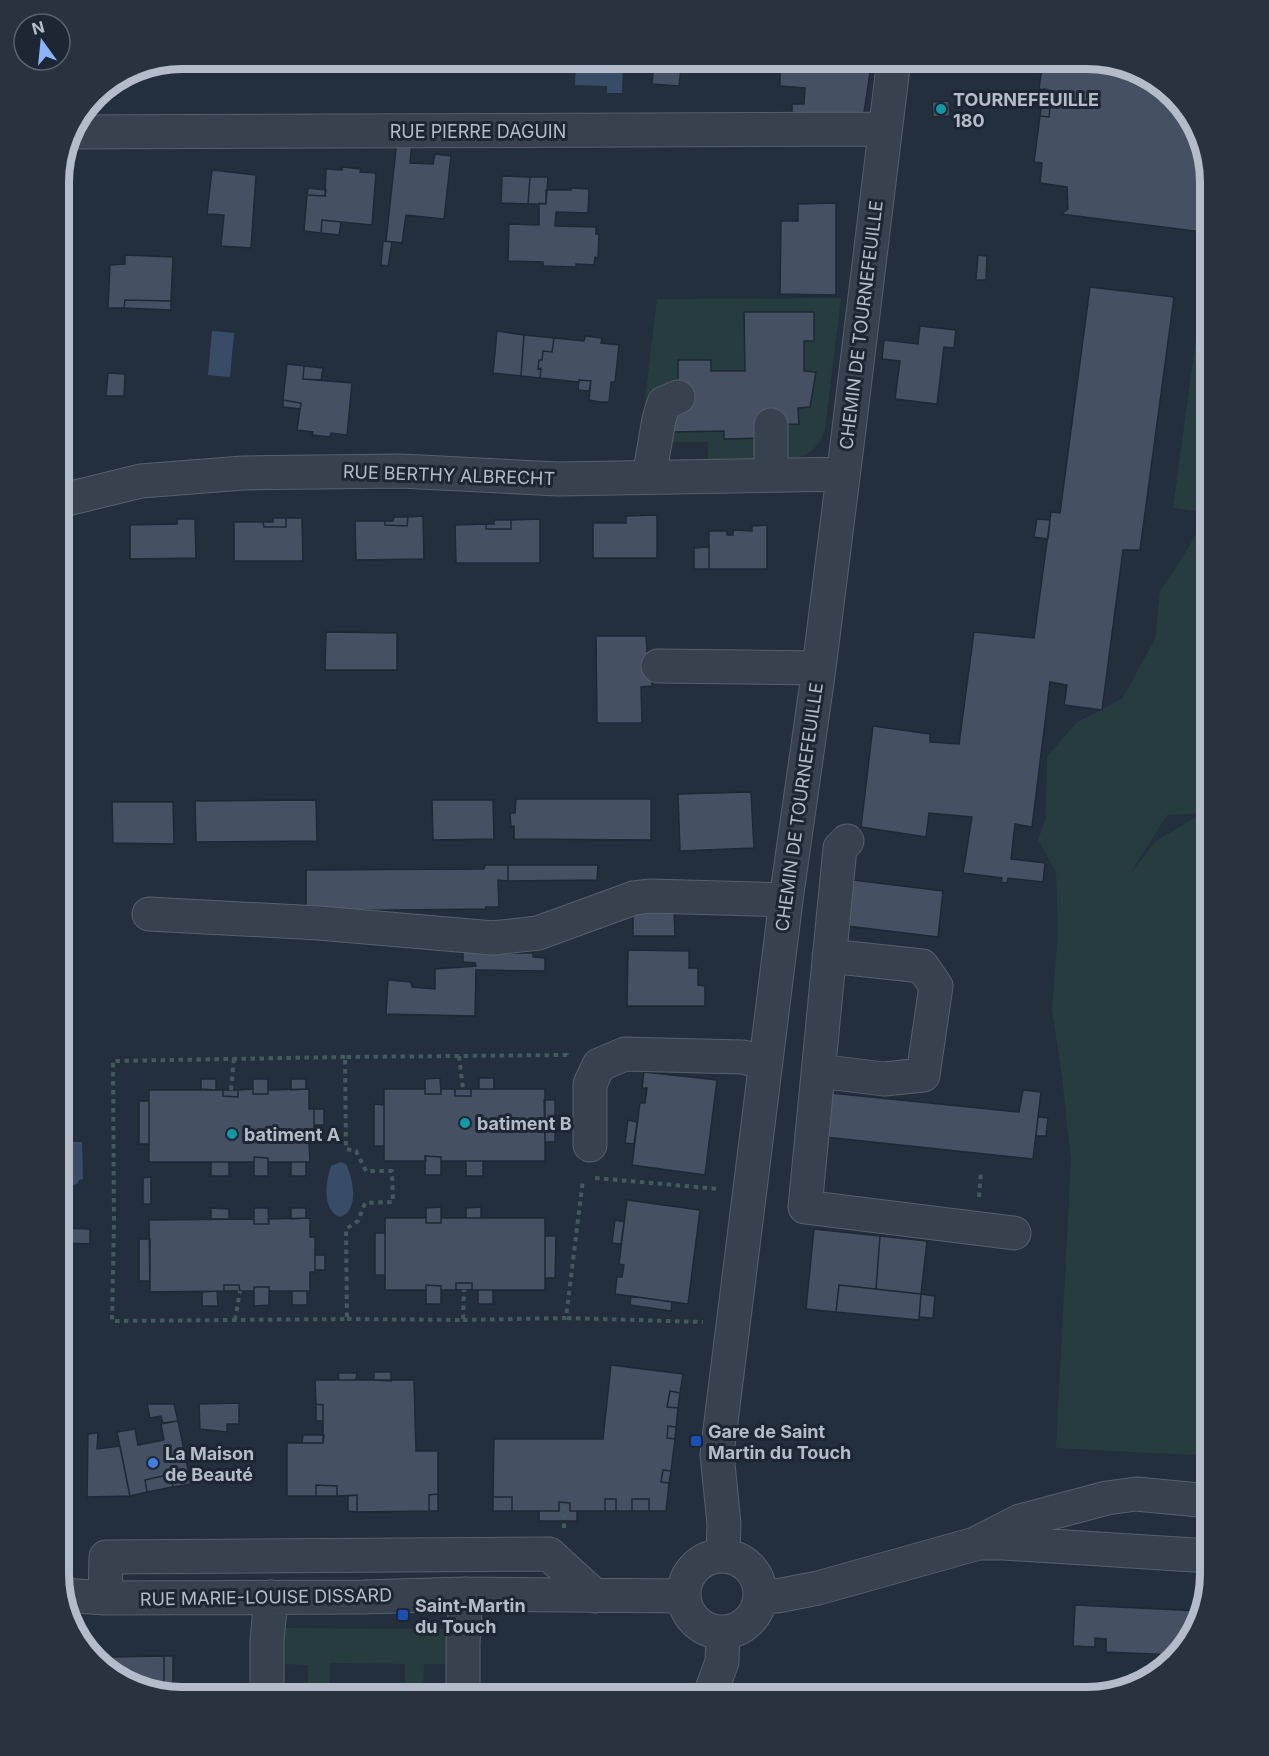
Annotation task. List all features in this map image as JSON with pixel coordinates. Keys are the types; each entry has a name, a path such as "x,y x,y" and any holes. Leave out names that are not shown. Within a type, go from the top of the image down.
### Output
{"street":[{"name":"CHEMIN DE TOURNEFEUILLE","path":"723,1555 724,1524 717,1454 786,900 819,668 893,69"},
{"name":"RUE PIERRE DAGUIN","path":"81,132 885,129"},
{"path":"649,477 664,403 678,397"},
{"path":"771,425 771,475"},
{"name":"RUE BERTHY ALBRECHT","path":"69,499 141,481 243,474 401,471 558,479 843,474"},
{"path":"658,666 819,668"},
{"path":"848,841 840,848 805,1207 1014,1233"},
{"path":"148,914 319,923 493,938 537,933 634,898 651,896 786,900"},
{"path":"818,1071 884,1079 923,1075 936,986 922,966 829,957"},
{"path":"590,1146 590,1084 599,1065 625,1054 742,1057 766,1062"},
{"path":"760,1594 777,1596 818,1588 975,1544 1020,1521 1107,1498 1136,1494 1200,1500"},
{"path":"975,1544 1004,1543 1200,1555"},
{"path":"105,1598 106,1557 549,1554 596,1596"},
{"path":"723,1555 738,1559 749,1567 757,1579 760,1594 758,1608 750,1621 738,1629 723,1632 708,1631 696,1623 687,1611 683,1596 686,1580 694,1567 707,1558 723,1555"},
{"path":"463,1687 466,1594"},
{"name":"RUE MARIE-LOUISE DISSARD","path":"71,1596 105,1598 466,1594 683,1596"},
{"path":"267,1687 267,1641 271,1597"},
{"path":"713,1687 722,1662 723,1632"}],"path":[{"path":"567,1067 567,1055 113,1061 112,1321 566,1318 734,1323"},
{"path":"459,1056 463,1089"},
{"path":"345,1057 346,1149 356,1152 366,1171 392,1171 393,1202 365,1203 358,1221 346,1229 347,1319"},
{"path":"231,1090 234,1058"},
{"path":"576,1176 583,1179 600,1178 749,1191"},
{"path":"566,1318 583,1179"},
{"path":"463,1320 464,1290"},
{"path":"235,1320 240,1291"},
{"path":"564,1503 564,1530"}],"green space":[{"path":"841,298 825,429 817,446 812,450 791,460 708,459 708,442 669,442 638,460 657,299"},
{"path":"1196,338 1200,339 1200,512 1173,508"},
{"path":"1200,526 1200,813 1167,815 1129,875 1156,841 1200,815 1200,1455 1056,1448 1071,1160 1052,1010 1058,931 1056,872 1038,840 1046,817 1047,757 1077,722 1122,699 1155,639 1160,591"},
{"path":"281,1628 449,1629 449,1664 424,1664 423,1687 405,1687 405,1664 330,1663 329,1687 308,1687 308,1665 280,1664"}],"water":[{"path":"576,69 623,69 622,93 607,93 607,86 575,85"},
{"path":"212,331 234,333 230,377 208,375"},
{"path":"69,1142 82,1142 83,1179 73,1185 69,1183"},
{"path":"340,1162 346,1164 349,1170 353,1201 346,1214 340,1217 330,1208 326,1194 331,1166"}],"building":[{"path":"653,69 681,69 679,86 652,84"},
{"path":"780,69 870,69 863,119 792,120 792,104 804,104 805,88 780,86"},
{"path":"1042,69 1094,69 1130,78 1156,92 1177,113 1196,153 1200,182 1200,232 1061,214 1068,209 1067,187 1040,183 1042,163 1034,162 1040,116 1049,117 1052,91 1039,89"},
{"path":"1044,89 1052,91 1049,117 1040,116"},
{"name":"TOURNEFEUILLE 180","path":"949,101 950,116 933,117 932,102"},
{"path":"397,140 412,141 410,163 433,164 435,154 451,156 444,219 406,215 402,243 386,241"},
{"path":"342,167 376,173 372,225 322,220 321,233 304,231 307,195 325,196 326,169 342,170"},
{"path":"212,170 256,175 251,248 221,246 224,215 207,214"},
{"path":"502,176 530,177 528,204 501,203"},
{"path":"530,177 548,177 546,204 528,204"},
{"path":"308,188 326,190 325,196 307,195"},
{"path":"571,188 589,189 588,213 556,212 555,226 596,227 596,234 599,234 598,258 595,257 594,265 543,266 543,262 508,261 509,224 539,225 539,203 546,204 546,190 571,190"},
{"path":"836,203 836,295 780,294 781,221 798,221 798,204"},
{"path":"322,220 341,222 339,235 321,233"},
{"path":"383,241 392,242 388,266 381,265"},
{"path":"125,255 173,257 171,301 125,300 124,308 108,308 110,265 125,264"},
{"path":"978,255 987,256 986,280 976,280"},
{"path":"1090,287 1174,297 1140,550 1123,550 1102,710 1064,705 1067,685 1050,682 1032,827 1015,824 1011,859 1045,863 1043,882 1008,878 1007,883 1001,882 1002,878 963,873 972,817 929,813 926,837 861,827 873,726 930,734 930,742 959,744 974,632 1034,638 1051,512 1060,513"},
{"path":"125,300 171,301 171,310 124,308"},
{"path":"744,312 814,312 814,341 804,341 804,371 816,372 810,407 798,408 799,424 766,425 766,438 724,439 724,431 670,432 678,408 678,360 711,360 711,371 745,371"},
{"path":"920,326 956,330 954,348 944,347 937,404 895,399 900,361 882,359 884,340 918,344"},
{"path":"497,331 524,335 521,376 493,373"},
{"path":"524,335 554,338 552,352 543,351 542,360 539,360 540,378 521,376"},
{"path":"585,336 602,338 601,343 619,345 615,382 611,382 609,402 589,400 591,381 540,378 539,360 542,360 543,351 552,352 554,338 584,341"},
{"path":"287,364 304,366 303,379 352,383 347,435 331,433 330,437 297,430 301,403 283,400"},
{"path":"304,366 323,368 321,380 303,379"},
{"path":"108,373 125,374 124,396 106,396"},
{"path":"579,380 591,381 589,391 578,390"},
{"path":"283,400 301,403 300,409 283,407"},
{"path":"657,515 657,558 593,558 593,523 626,523 626,516"},
{"path":"423,516 424,559 356,560 355,521 385,521 385,525 407,526 408,517"},
{"path":"394,517 408,517 407,526 385,525 385,521 393,521"},
{"path":"273,518 286,518 286,527 264,527 263,522 273,522"},
{"path":"286,518 302,518 303,561 234,561 234,522 263,522 264,527 286,527"},
{"path":"177,519 195,519 196,558 130,559 130,525 177,524"},
{"path":"540,519 540,563 456,563 455,525 486,524 486,529 511,529 511,520"},
{"path":"1037,519 1050,520 1048,539 1034,537"},
{"path":"494,520 511,520 511,529 486,529 486,524 494,524"},
{"path":"767,525 767,569 709,569 709,531 727,531 727,535 733,535 733,530 752,531 752,526"},
{"path":"709,547 709,569 694,569 694,548"},
{"path":"326,632 397,633 397,670 325,670"},
{"path":"596,636 646,636 647,652 651,652 652,686 641,687 642,723 597,723"},
{"path":"751,792 754,848 680,851 678,794"},
{"path":"516,799 651,799 651,840 514,839 514,826 511,827 510,813 515,813"},
{"path":"316,800 317,841 196,842 195,801"},
{"path":"432,800 493,800 494,839 433,840"},
{"path":"112,802 173,802 174,844 113,843"},
{"path":"485,865 508,865 508,881 498,880 499,907 306,911 306,870 484,869"},
{"path":"508,865 598,865 597,880 508,881"},
{"path":"845,879 943,891 938,937 839,925"},
{"path":"633,910 674,911 675,936 633,936"},
{"path":"463,949 491,953 533,953 533,957 545,958 545,971 476,970 475,1016 386,1014 388,980 411,982 412,987 435,989 435,969 476,966 475,963 463,962"},
{"path":"628,950 689,951 689,968 698,968 698,985 705,986 705,1006 627,1006"},
{"path":"644,1072 717,1080 705,1175 632,1165 640,1103 645,1103 647,1088 642,1088"},
{"path":"440,1078 441,1094 425,1094 425,1079"},
{"path":"479,1078 494,1078 494,1089 479,1089"},
{"path":"201,1079 216,1079 216,1090 201,1089"},
{"path":"253,1079 268,1079 268,1094 253,1094"},
{"path":"291,1079 306,1079 306,1089 291,1090"},
{"name":"batiment A","path":"253,1089 253,1094 268,1094 268,1090 309,1089 309,1109 314,1109 314,1143 309,1143 310,1162 268,1162 268,1158 254,1157 254,1162 149,1162 149,1090 223,1090 223,1096 238,1097 238,1090"},
{"name":"batiment B","path":"384,1089 425,1089 425,1094 441,1094 441,1089 455,1089 455,1096 471,1096 471,1089 545,1089 545,1161 441,1161 441,1157 425,1156 426,1161 384,1161"},
{"path":"455,1089 471,1089 471,1096 455,1096"},
{"path":"223,1090 238,1090 238,1097 223,1096"},
{"path":"1023,1090 1041,1092 1033,1159 825,1137 831,1093 1019,1112"},
{"path":"544,1100 555,1100 555,1142 545,1142"},
{"path":"139,1101 149,1101 149,1144 139,1144"},
{"path":"374,1104 384,1105 384,1146 374,1146"},
{"path":"314,1109 324,1109 324,1125 314,1125"},
{"path":"1038,1117 1048,1118 1046,1136 1036,1136"},
{"path":"628,1120 637,1122 634,1144 625,1143"},
{"path":"425,1156 441,1157 441,1175 425,1175"},
{"path":"254,1157 268,1158 268,1176 254,1176"},
{"path":"466,1161 483,1161 483,1176 466,1176"},
{"path":"211,1162 229,1162 229,1176 211,1176"},
{"path":"291,1162 306,1162 306,1176 291,1176"},
{"path":"151,1177 151,1204 143,1204 143,1178"},
{"path":"627,1200 700,1210 688,1304 615,1294 617,1277 622,1277 624,1265 619,1264"},
{"path":"441,1207 441,1223 426,1223 426,1208"},
{"path":"481,1207 481,1218 466,1218 466,1208"},
{"path":"211,1208 229,1209 229,1219 211,1219"},
{"path":"254,1208 268,1208 269,1224 254,1224"},
{"path":"291,1208 306,1208 306,1218 291,1219"},
{"path":"310,1218 310,1237 315,1237 315,1272 310,1272 310,1291 269,1291 269,1287 254,1287 254,1291 240,1291 239,1285 224,1285 224,1291 150,1292 149,1220 254,1219 254,1224 269,1224 268,1219"},
{"path":"385,1218 426,1218 426,1223 441,1223 441,1218 545,1218 545,1290 472,1290 472,1283 456,1283 456,1290 441,1290 441,1286 426,1285 426,1290 385,1290"},
{"path":"615,1220 624,1222 621,1244 612,1243"},
{"path":"69,1228 90,1229 90,1244 69,1243"},
{"path":"814,1229 880,1236 876,1289 839,1285 836,1312 806,1309"},
{"path":"375,1233 385,1233 385,1275 375,1275"},
{"path":"545,1236 556,1236 555,1278 545,1278"},
{"path":"880,1236 927,1241 921,1294 876,1289"},
{"path":"139,1239 150,1239 150,1281 139,1281"},
{"path":"315,1255 325,1255 325,1270 315,1270"},
{"path":"456,1283 472,1283 472,1290 456,1290"},
{"path":"224,1285 239,1285 240,1291 224,1291"},
{"path":"426,1285 441,1286 441,1304 426,1304"},
{"path":"839,1285 921,1294 919,1320 836,1312"},
{"path":"254,1287 269,1287 269,1305 254,1306"},
{"path":"478,1290 493,1290 493,1304 478,1304"},
{"path":"217,1291 218,1306 202,1306 202,1292"},
{"path":"292,1291 307,1291 307,1305 292,1305"},
{"path":"921,1294 935,1296 933,1318 919,1317"},
{"path":"631,1296 672,1302 671,1311 630,1305"},
{"path":"611,1365 683,1374 680,1393 670,1391 667,1407 678,1408 676,1427 668,1426 667,1438 675,1439 671,1471 663,1470 661,1482 669,1483 666,1511 649,1511 649,1499 632,1499 632,1511 616,1511 616,1499 605,1499 605,1511 570,1511 570,1503 559,1502 559,1511 512,1511 512,1497 493,1497 494,1439 603,1439"},
{"path":"374,1372 391,1372 391,1381 374,1380"},
{"path":"338,1373 357,1373 356,1380 339,1380"},
{"path":"315,1380 414,1380 416,1451 438,1451 438,1494 429,1495 429,1511 357,1512 357,1495 337,1496 337,1486 316,1485 316,1496 287,1496 287,1443 323,1443 323,1405 316,1404"},
{"path":"670,1391 680,1393 678,1408 667,1407"},
{"path":"239,1403 239,1424 227,1424 227,1432 200,1429 199,1404"},
{"path":"147,1404 174,1404 178,1421 163,1423 161,1416 150,1418"},
{"path":"316,1404 323,1405 323,1421 316,1421"},
{"path":"178,1421 191,1484 173,1487 171,1474 145,1480 147,1492 130,1496 117,1432 135,1429 138,1445 164,1440 161,1424"},
{"path":"668,1426 676,1427 675,1439 667,1438"},
{"path":"98,1433 97,1449 120,1446 130,1496 87,1497 88,1434"},
{"path":"303,1435 324,1435 323,1443 302,1443"},
{"path":"663,1470 671,1471 669,1483 661,1482"},
{"path":"171,1474 173,1487 147,1492 145,1480"},
{"path":"316,1485 337,1486 337,1496 316,1496"},
{"path":"438,1494 438,1511 429,1511 429,1495"},
{"path":"357,1495 357,1512 348,1511 348,1496"},
{"path":"493,1497 512,1497 512,1511 493,1511"},
{"path":"605,1499 616,1499 616,1511 605,1511"},
{"path":"632,1499 649,1499 649,1511 632,1511"},
{"path":"559,1502 570,1503 570,1511 577,1511 577,1521 539,1521 539,1511 559,1511"},
{"path":"1075,1605 1193,1611 1185,1630 1166,1655 1106,1652 1106,1639 1095,1638 1095,1647 1073,1646"},
{"path":"164,1656 164,1686 132,1675 113,1664 110,1657"},
{"path":"164,1656 173,1656 173,1687 164,1686"}],"place":[{"name":"TOURNEFEUILLE 180","path":"941,109"},
{"name":"batiment B","path":"465,1123"},
{"name":"batiment A","path":"232,1134"},
{"name":"Gare de Saint Martin du Touch","path":"696,1441"},
{"name":"La Maison de Beauté","path":"153,1463"},
{"name":"Saint-Martin du Touch","path":"403,1615"}]}
